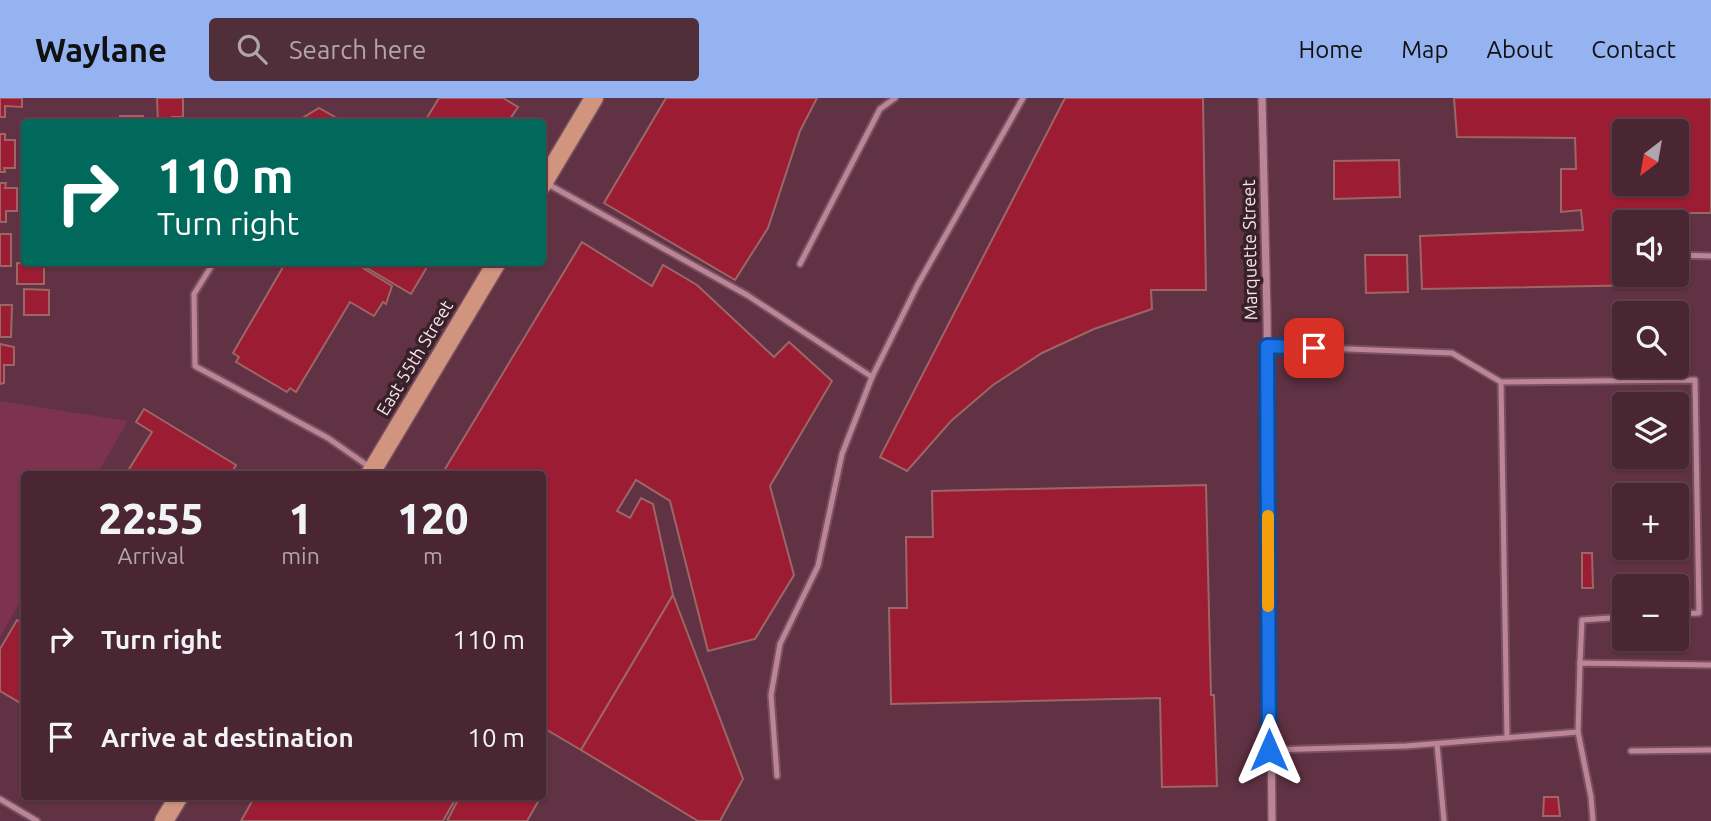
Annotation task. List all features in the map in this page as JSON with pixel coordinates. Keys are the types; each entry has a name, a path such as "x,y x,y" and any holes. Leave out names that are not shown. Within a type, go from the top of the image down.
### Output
{"main road":[{"path":"546,178 594,98"},
{"name":"East 55th Street","path":"373,471 494,266"},
{"path":"164,821 177,800"}],"street":[{"name":"Marquette Street","path":"1262,98 1272,821"}],"lane":[{"path":"800,264 880,109 895,98"},
{"path":"777,776 771,695 780,645 818,566 842,454 872,377 918,284 1023,98"},
{"path":"546,185 747,295 872,377"},
{"path":"1689,256 1711,256"},
{"path":"212,266 194,294 195,366 328,438 371,471"},
{"path":"1267,346 1452,353 1501,382 1695,380 1699,613 1689,613"},
{"path":"1501,382 1507,738"},
{"path":"1593,821 1578,732 1582,620 1612,618"},
{"path":"1580,663 1711,665"},
{"path":"1269,750 1437,744 1578,732"},
{"path":"1437,744 1444,821"},
{"path":"1631,751 1711,750"},
{"path":"0,799 37,821"}],"shaded area":[{"path":"0,401 128,421 99,471 21,471 21,600 0,637"}],"building":[{"path":"0,98 22,98 22,107 5,106 5,117 0,117"},
{"path":"157,98 183,98 183,117 158,119"},
{"path":"439,98 503,98 518,107 510,119 426,119"},
{"path":"666,98 817,98 800,131 768,228 735,280 604,203"},
{"path":"1065,98 1203,98 1206,290 1151,290 1152,309 1094,329 1042,353 993,385 951,421 907,471 880,457"},
{"path":"1454,98 1711,98 1711,213 1689,213 1689,210 1612,210 1612,286 1422,289 1420,236 1583,230 1581,210 1561,212 1561,169 1576,169 1575,138 1457,137"},
{"path":"319,108 339,119 301,119"},
{"path":"120,116 143,116 144,119 120,119"},
{"path":"0,134 5,134 5,140 15,140 15,168 4,168 5,172 0,172"},
{"path":"1399,160 1400,197 1334,199 1334,161"},
{"path":"0,183 6,183 5,188 17,188 17,211 6,211 6,222 0,222"},
{"path":"0,234 11,234 11,266 0,266"},
{"path":"582,242 652,286 663,265 697,285 774,357 789,342 832,381 770,486 794,575 755,639 708,651 670,501 636,480 617,511 630,518 641,498 653,504 673,595 581,750 546,729 546,471 444,471"},
{"path":"1365,255 1407,255 1408,292 1366,293"},
{"path":"17,263 21,263 21,266 44,266 44,284 17,284"},
{"path":"284,266 360,266 392,286 386,304 383,302 374,316 350,302 296,392 290,388 287,392 236,362 239,357 233,353"},
{"path":"364,266 428,266 411,294"},
{"path":"24,289 49,290 49,315 24,315"},
{"path":"0,305 12,305 11,337 0,337"},
{"path":"0,344 14,347 14,365 4,365 4,383 0,384"},
{"path":"144,409 236,465 233,471 128,471 152,432 136,422"},
{"path":"1206,485 1211,695 1214,695 1217,786 1162,787 1160,698 891,704 889,608 907,608 906,537 933,537 932,491"},
{"path":"1582,553 1592,553 1593,588 1582,588"},
{"path":"673,595 743,779 720,821 698,821 581,750"},
{"path":"17,620 21,622 21,703 0,691 0,649"},
{"path":"1544,797 1558,797 1560,816 1543,816"},
{"path":"253,800 455,800 443,821 241,821"},
{"path":"458,800 539,800 527,821 447,821"}],"slow traffic":[{"path":"1268,516 1268,606"}],"route":[{"path":"1269,750 1267,346 1314,348"}]}
